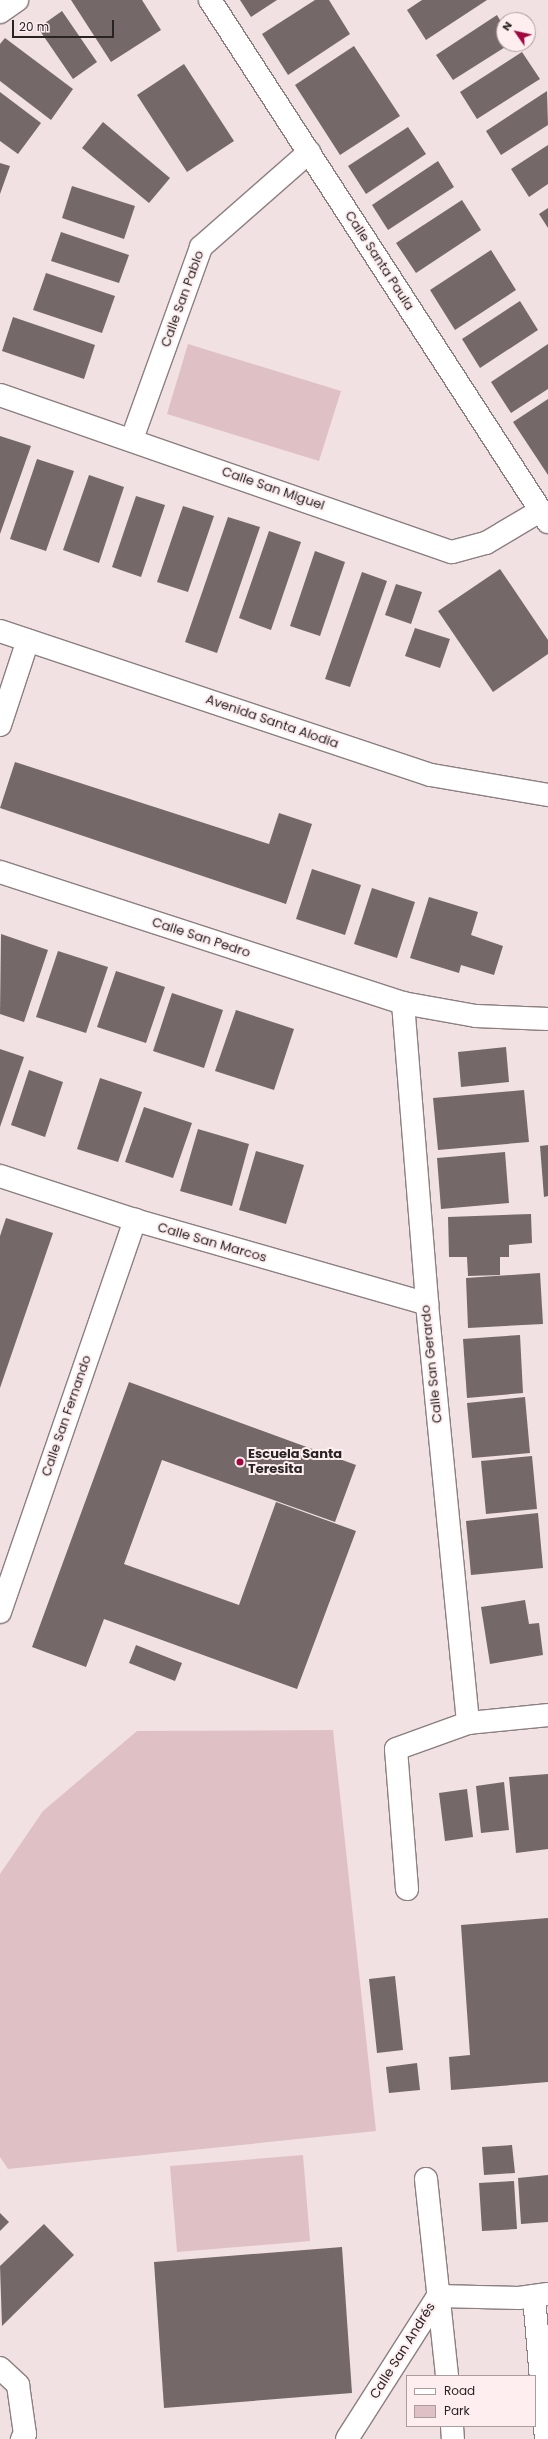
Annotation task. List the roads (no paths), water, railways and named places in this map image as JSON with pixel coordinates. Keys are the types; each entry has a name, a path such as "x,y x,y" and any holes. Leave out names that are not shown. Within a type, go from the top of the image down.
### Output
{"street":[{"path":"0,12 17,0"},
{"name":"Calle Santa Paula","path":"210,0 544,516"},
{"name":"Calle San Pablo","path":"132,439 201,247 309,152"},
{"name":"Calle San Miguel","path":"0,395 132,439 452,552 486,543 544,516"},
{"name":"Avenida Santa Alodia","path":"0,631 431,775 548,795"},
{"path":"0,725 28,640"},
{"name":"Calle San Pedro","path":"0,872 403,1003 476,1016 548,1019"},
{"name":"Calle San Gerardo","path":"403,1003 427,1304 468,1723"},
{"name":"Calle San Marcos","path":"0,1176 135,1220 427,1304"},
{"name":"Calle San Fernando","path":"0,1612 135,1220"},
{"path":"407,1889 396,1749 468,1723 548,1715"},
{"path":"426,2178 447,2375"},
{"path":"541,2295 546,2439"},
{"name":"Calle San Andrés","path":"347,2439 438,2296 541,2295"},
{"path":"0,2368 18,2385 25,2434 22,2439"},
{"path":"452,2427 453,2439"}],"place":[{"name":"Escuela Santa Teresita","path":"240,1462"}]}
